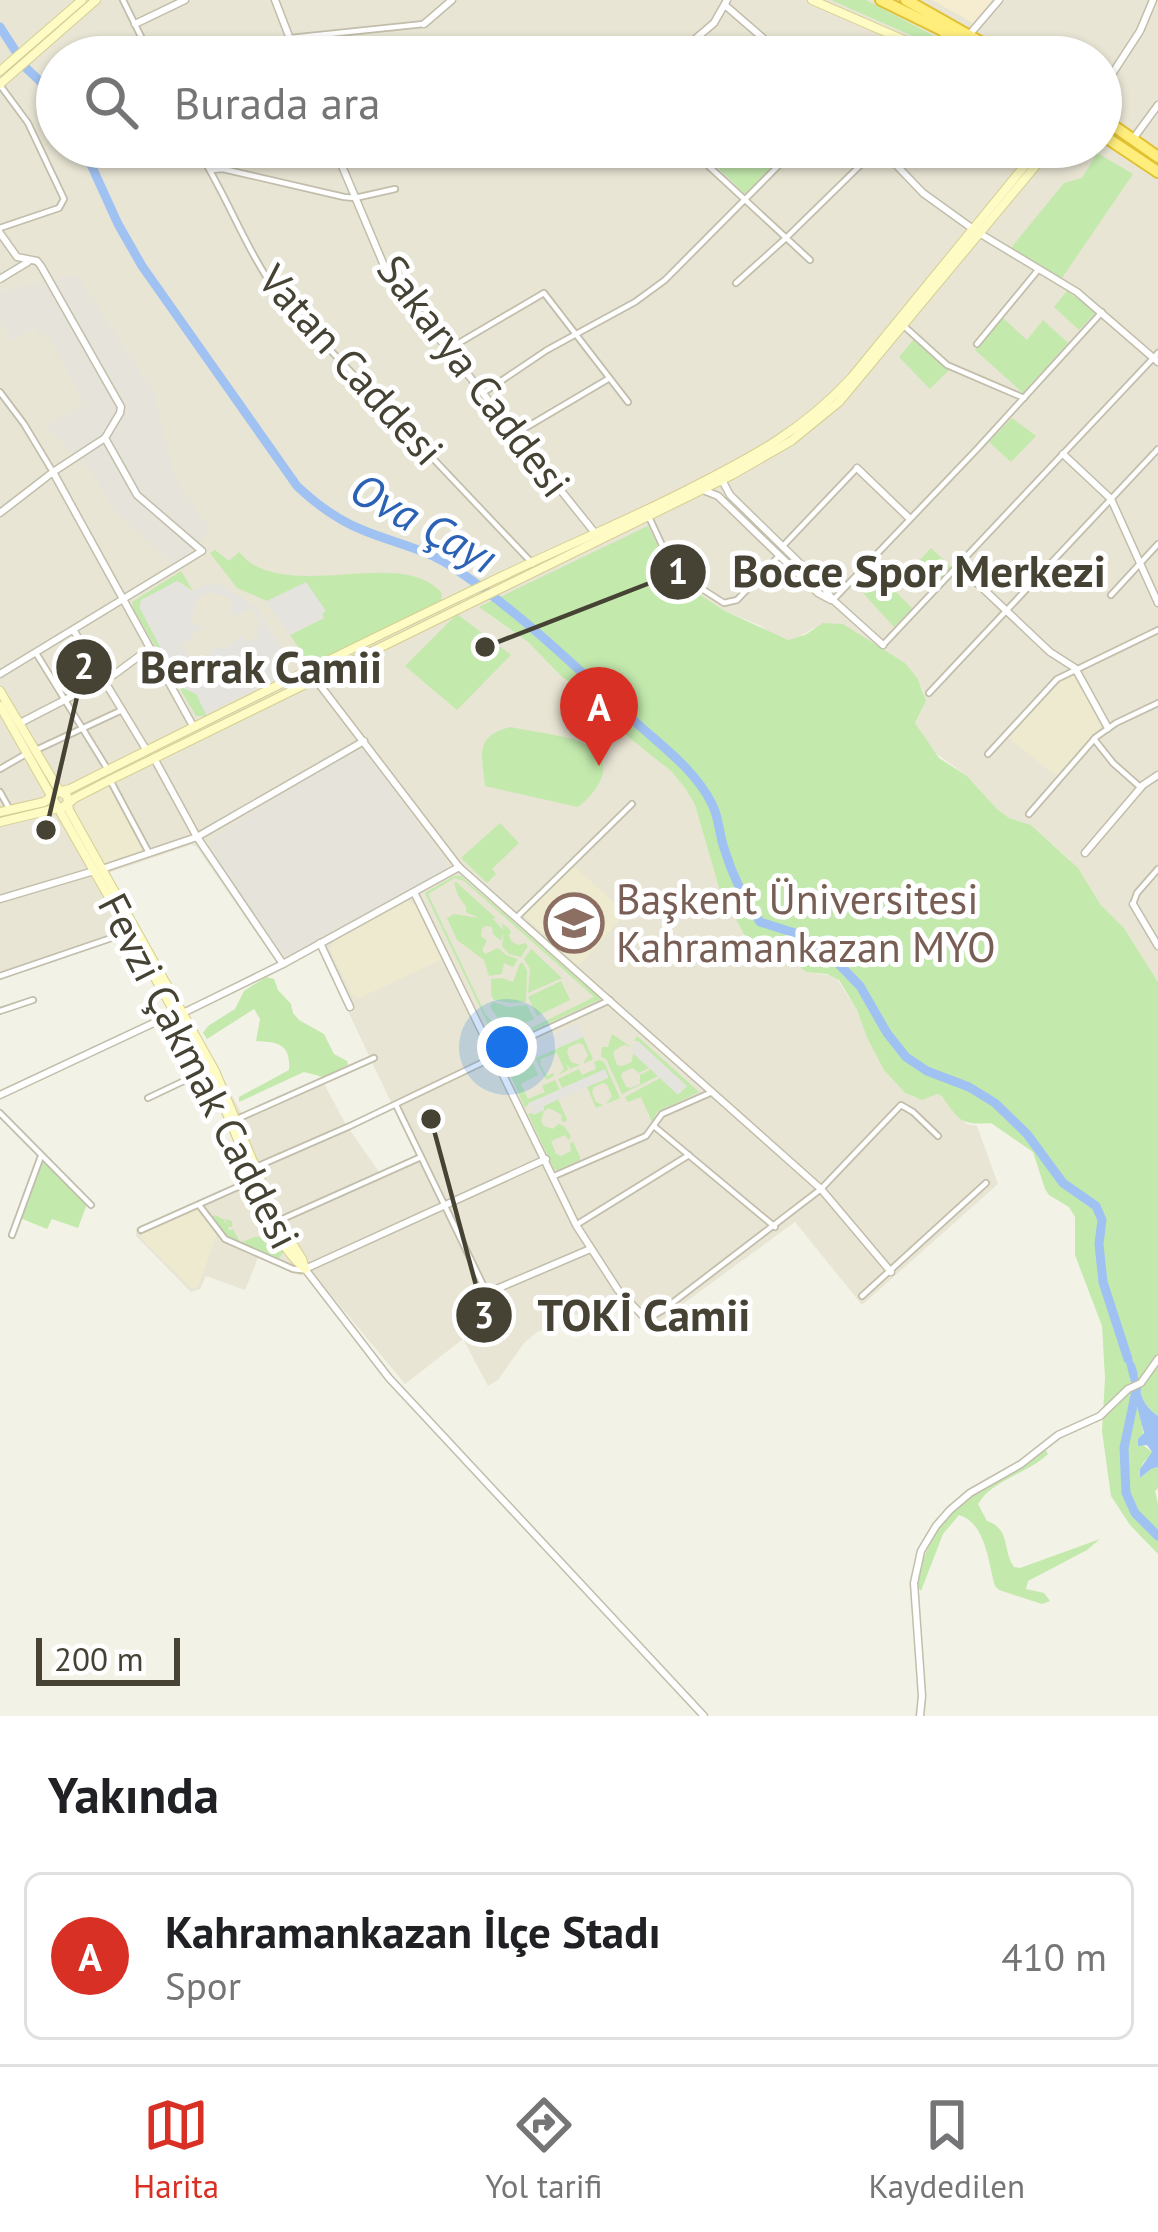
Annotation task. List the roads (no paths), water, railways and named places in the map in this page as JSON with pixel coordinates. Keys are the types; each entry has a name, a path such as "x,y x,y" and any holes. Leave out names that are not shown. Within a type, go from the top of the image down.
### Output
{"highway":[{"path":"881,0 951,36"},
{"path":"906,0 970,35"},
{"path":"1122,132 1158,158"},
{"path":"1122,148 1158,172"}],"main road":[{"path":"46,36 82,0"},
{"path":"47,36 96,0"},
{"path":"812,0 895,36"},
{"path":"2,77 36,46"},
{"path":"0,822 59,800 310,669 501,588 782,447 849,392 1024,168"},
{"path":"109,775 155,760 316,680 466,600 493,580 764,450 812,417 852,377 1033,168"},
{"path":"310,669 319,672 316,680"},
{"name":"Fevzi Çakmak Caddesi","path":"0,691 237,1119 278,1221 304,1269"},
{"name":"Fevzi Çakmak Caddesi","path":"1,708 16,724"},
{"path":"5,811 59,800"},
{"name":"Fevzi Çakmak Caddesi","path":"99,870 129,932 179,1013 277,1232 304,1269"}],"street":[{"path":"123,0 141,36"},
{"path":"135,24 185,0"},
{"path":"274,0 289,36"},
{"path":"308,36 424,23 452,0"},
{"path":"970,35 999,0"},
{"path":"698,36 727,3 762,36"},
{"path":"1122,61 1153,5"},
{"path":"2,77 36,140"},
{"path":"1133,139 1158,105"},
{"path":"0,513 105,438 121,407 41,266 17,256 0,230 62,206 64,199 49,168"},
{"name":"Sakarya Caddesi","path":"343,168 385,268 595,533"},
{"path":"711,168 810,260"},
{"path":"482,394 664,280 777,168"},
{"path":"736,283 858,168"},
{"path":"722,480 730,495 818,593 883,645 1156,358 1077,292 976,231 923,193 899,168"},
{"path":"211,170 355,198 395,189"},
{"name":"Vatan Caddesi","path":"211,170 246,242 280,297 533,564"},
{"path":"0,279 31,260"},
{"path":"977,344 1038,269"},
{"path":"447,350 544,293 628,402"},
{"path":"832,600 1102,312"},
{"path":"904,326 947,365 1024,398"},
{"path":"514,434 610,378"},
{"path":"0,392 53,472 194,727"},
{"path":"0,674 202,551 137,495 105,438"},
{"path":"929,693 1158,449"},
{"path":"1063,454 1111,500 1158,603"},
{"path":"649,517 674,571 733,603 857,468 910,518"},
{"path":"703,490 718,496 781,551"},
{"path":"1111,595 1158,544"},
{"path":"958,565 1055,656 1075,668 1108,728"},
{"path":"74,629 147,751"},
{"path":"988,754 1047,687 1075,668 1158,630"},
{"path":"0,731 104,680 150,648"},
{"path":"36,653 149,853"},
{"path":"316,680 458,867 820,1189 891,1272"},
{"path":"1029,814 1094,739 1158,703"},
{"path":"0,770 122,710"},
{"path":"1094,739 1141,788"},
{"path":"0,899 197,837 364,741"},
{"path":"155,760 197,837 283,964"},
{"path":"1085,853 1158,775"},
{"path":"0,792 5,811"},
{"path":"516,918 632,804"},
{"path":"0,1094 283,964 458,867"},
{"path":"1158,869 1133,904 1158,946"},
{"path":"414,892 576,1225 617,1290 644,1317 663,1310 775,1227 820,1189 901,1105 938,1136"},
{"path":"0,976 129,932"},
{"path":"320,943 350,1007"},
{"path":"0,1011 33,1000"},
{"path":"256,1167 396,1105 610,1000"},
{"path":"237,1119 374,1058"},
{"path":"148,1097 207,1070"},
{"path":"554,1176 646,1136 662,1114 712,1093"},
{"path":"396,1105 487,1293 590,1249"},
{"path":"0,1113 91,1204"},
{"path":"654,1126 775,1227"},
{"path":"576,1225 689,1155"},
{"path":"11,1235 40,1156"},
{"path":"278,1221 421,1157"},
{"path":"199,1205 225,1239 292,1269 304,1269 546,1159"},
{"path":"141,1230 254,1180"},
{"path":"862,1296 986,1184"},
{"name":"Fevzi Çakmak Caddesi","path":"304,1269 389,1378 704,1716"},
{"path":"920,1716 914,1583 928,1538 960,1500 1021,1464 1058,1435 1095,1419 1141,1383 1158,1359"}],"water":[{"path":"1123,1351 1135,1365 1143,1399 1158,1416 1158,1467 1140,1478 1140,1469 1152,1452 1147,1445 1138,1446 1144,1433"}],"waterway":[{"name":"Ova Çayı","path":"0,27 36,77"},
{"name":"Ova Çayı","path":"93,168 142,266 297,486 346,522 446,563 568,660 676,758 705,791 735,877 760,922 798,934 831,956 860,986 906,1057 995,1103 1027,1134 1063,1183 1096,1206 1102,1220 1103,1282 1128,1359"},
{"name":"Ova Çayı","path":"1137,1386 1124,1448 1126,1493 1135,1513 1158,1536"}],"place":[{"name":"Bocce Spor Merkezi","path":"485,647"},
{"name":"Kahramankazan İlçe Stadı","path":"599,766"},
{"name":"Berrak Camii","path":"46,830"},
{"name":"Başkent Üniversitesi Kahramankazan MYO","path":"574,923"},
{"name":"TOKİ Camii","path":"431,1119"}]}
